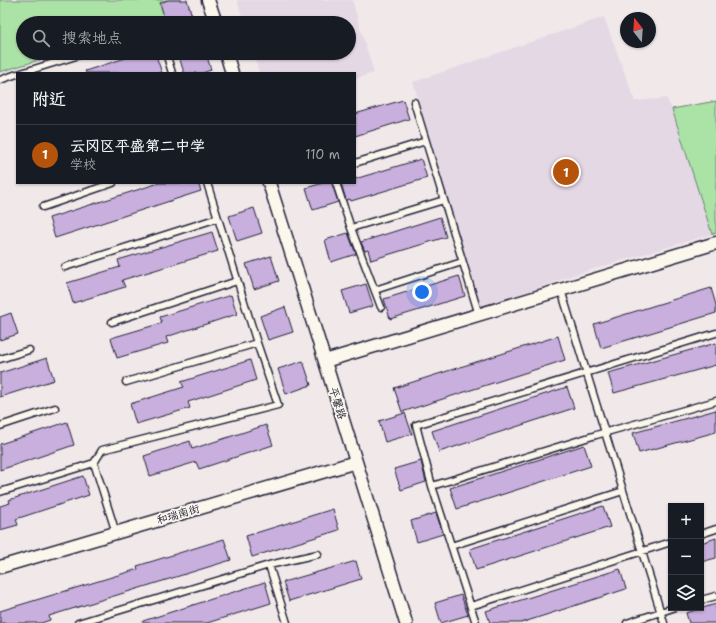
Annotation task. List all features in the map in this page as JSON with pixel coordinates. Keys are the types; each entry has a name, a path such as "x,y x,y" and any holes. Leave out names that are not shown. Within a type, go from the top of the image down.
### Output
{"street":[{"path":"208,0 214,16"},
{"path":"228,60 232,72"},
{"name":"平馨路","path":"269,184 406,623"},
{"path":"325,361 716,243"},
{"name":"和瑞南街","path":"0,567 356,462"}],"lane":[{"path":"24,72 63,60"},
{"path":"168,60 172,72"},
{"path":"0,80 16,74"},
{"path":"414,102 478,315"},
{"path":"356,163 426,141"},
{"path":"43,207 110,184"},
{"path":"0,492 94,464 102,450 278,405 237,281 207,184"},
{"path":"336,184 351,228 381,307"},
{"path":"351,228 444,200"},
{"path":"65,266 218,218"},
{"path":"375,290 462,262"},
{"path":"112,322 237,281"},
{"path":"561,290 664,623"},
{"path":"476,623 432,486 416,425 716,333"},
{"path":"126,382 257,343"},
{"path":"0,359 29,350"},
{"path":"432,486 716,401"},
{"path":"0,426 55,408"},
{"path":"94,464 116,533"},
{"path":"452,546 623,491"},
{"path":"704,533 716,529"},
{"path":"471,606 668,543"},
{"path":"78,623 269,565 318,554"},
{"path":"269,565 287,623"},
{"path":"704,599 716,596"},
{"path":"627,623 668,610"}],"shaded area":[{"path":"237,0 352,0 374,73 356,79 356,72 259,72 255,60 356,60 356,16 242,16"},
{"path":"604,17 635,101 666,98 672,109 712,234 574,275 480,310 413,82"}],"green space":[{"path":"0,0 182,0 188,14 181,16 16,16 16,60 39,60 0,72"},
{"path":"716,101 716,233 712,234 672,109"}],"building":[{"path":"168,0 187,0 192,16 164,16 160,3"},
{"path":"119,60 157,60 162,72 86,72"},
{"path":"180,60 208,60 211,70 205,72 184,72"},
{"path":"403,100 409,119 356,136 356,114"},
{"path":"421,159 427,178 351,201 350,199 346,200 341,184 356,184 356,179"},
{"path":"156,184 198,184 201,191 55,238 49,218"},
{"path":"320,184 332,184 338,202 313,210 306,188"},
{"path":"254,208 262,233 237,241 229,216"},
{"path":"440,217 446,237 371,260 368,250 365,251 361,242"},
{"path":"212,232 218,251 122,280 125,287 73,303 67,283 120,267 118,260"},
{"path":"348,233 356,254 331,262 325,240"},
{"path":"271,256 279,281 254,289 246,264"},
{"path":"459,276 465,296 390,319 384,299"},
{"path":"366,284 373,306 349,313 342,291"},
{"path":"711,288 716,305 716,313 601,348 594,324"},
{"path":"231,295 237,314 166,337 168,343 117,358 111,338 162,323 160,317"},
{"path":"285,307 293,332 268,340 260,316"},
{"path":"11,313 18,334 0,340 0,317"},
{"path":"558,336 565,360 402,412 394,388"},
{"path":"716,343 716,365 614,393 608,373"},
{"path":"47,358 54,380 0,397 0,373"},
{"path":"250,360 256,380 188,402 190,408 136,424 130,404 184,387 181,382"},
{"path":"303,361 311,385 286,394 278,369"},
{"path":"567,387 574,408 439,452 432,431"},
{"path":"716,410 716,432 639,453 633,433"},
{"path":"405,413 412,434 385,442 379,421"},
{"path":"67,422 74,445 0,470 0,444"},
{"path":"266,425 273,445 199,469 196,462 150,476 144,456 190,441 192,449"},
{"path":"584,445 591,466 457,509 450,488"},
{"path":"421,461 426,482 401,490 394,469"},
{"path":"83,476 89,495 16,519 18,525 0,530 0,506 10,503 9,500"},
{"path":"603,506 610,527 476,570 470,549"},
{"path":"333,509 339,530 252,557 246,536"},
{"path":"436,513 443,534 417,542 411,521"},
{"path":"716,538 716,558 704,561 704,542"},
{"path":"224,539 231,560 49,616 50,620 41,623 0,623 0,611 138,569 137,566"},
{"path":"356,561 361,579 289,601 283,582"},
{"path":"620,569 626,589 521,623 490,623 486,611"},
{"path":"265,582 271,603 207,623 143,623 143,621"},
{"path":"461,595 468,615 441,623 435,603"},
{"path":"716,604 716,623 689,623 686,613 693,611 704,611 704,608"}],"place":[{"name":"云冈区平盛第二中学","path":"566,172"}]}
